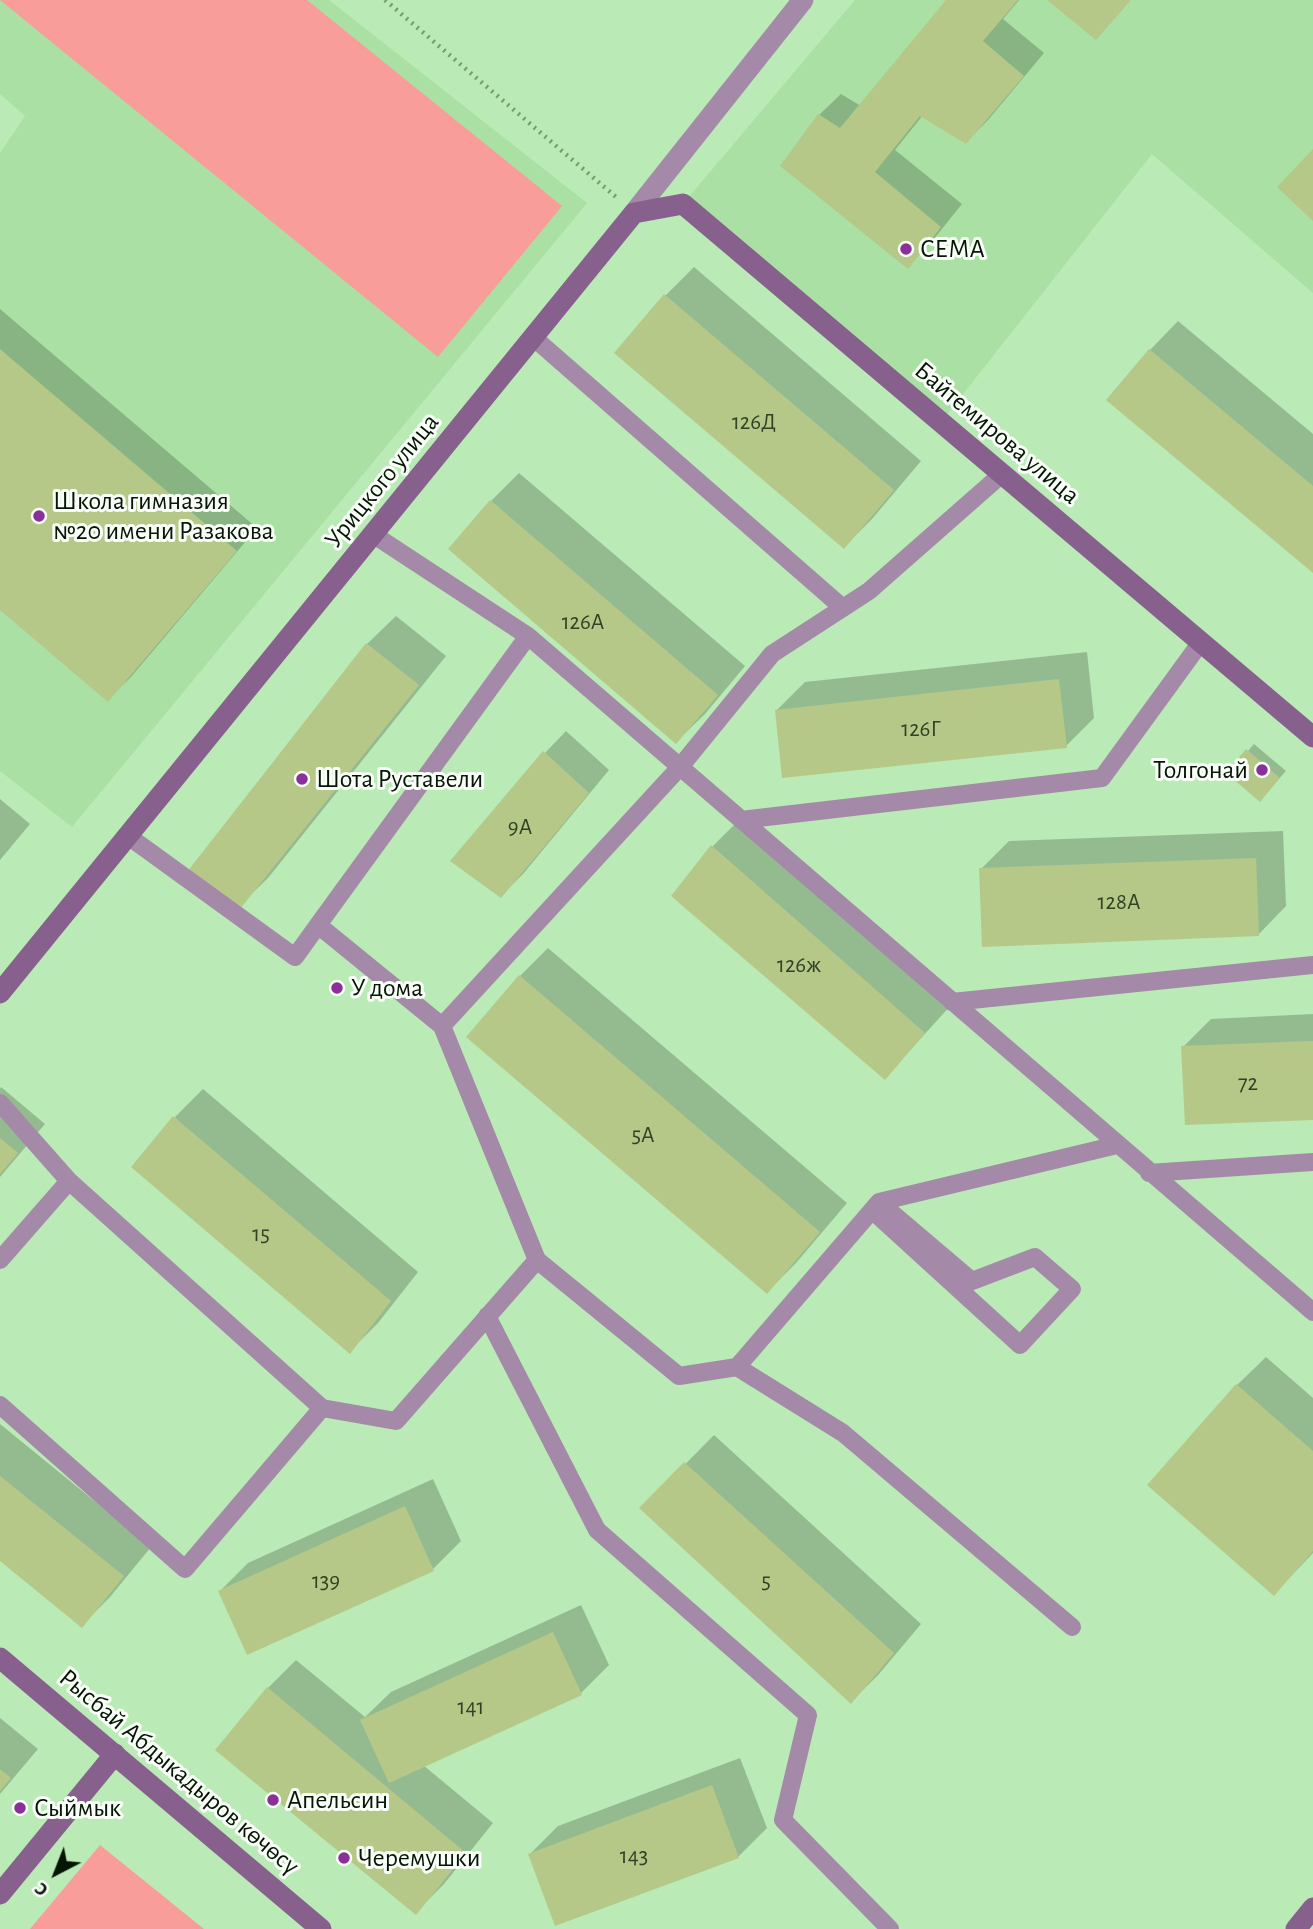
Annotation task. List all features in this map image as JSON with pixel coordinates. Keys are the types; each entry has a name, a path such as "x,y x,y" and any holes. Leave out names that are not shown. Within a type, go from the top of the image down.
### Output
{"street":[{"name":"Урицкого улица","path":"0,993 534,338 803,0"},
{"name":"Байтемирова улица","path":"635,213 683,204 1313,737"},
{"name":"Рысбай Абдыкадыров көчөсү","path":"0,1658 321,1929"},
{"path":"0,1894 115,1755"},
{"path":"1296,1929 1313,1908"}],"lane":[{"path":"534,338 843,608"},
{"path":"442,1026 680,767 772,654 869,592 1002,474"},
{"path":"374,535 528,636 1117,1146 1313,1312"},
{"path":"128,836 295,957 528,636"},
{"path":"741,820 1102,778 1201,642"},
{"path":"318,925 442,1026 537,1260 678,1376 737,1367 843,1433 1072,1628"},
{"path":"952,1002 1313,965"},
{"path":"0,1103 69,1181 322,1408 396,1421 537,1260"},
{"path":"737,1367 875,1206 1117,1146"},
{"path":"1149,1173 1313,1162"},
{"path":"0,1260 69,1181"},
{"path":"875,1206 972,1281 1035,1257 1072,1289 1020,1345 875,1206"},
{"path":"487,1316 597,1530 808,1715 783,1819 890,1929"},
{"path":"0,1405 185,1569 322,1408"}],"path":[{"path":"385,0 635,213"}],"shaded area":[{"path":"0,0 329,0 587,203 72,827 0,771 0,153 25,116 0,94"},
{"path":"0,0 307,0 562,206 438,357"},
{"name":"СЕМА","path":"855,0 1313,0 1313,293 1152,154 941,422 683,204"},
{"path":"100,1845 204,1929 30,1929"}],"building":[{"path":"946,0 1018,0 983,41 1024,76 966,144 920,116 875,172 941,227 908,269 780,166 818,114 840,128"},
{"path":"1047,0 1131,0 1096,40"},
{"path":"1313,149 1313,221 1277,187"},
{"path":"664,294 894,490 844,549 614,353"},
{"path":"0,349 237,551 108,702 0,610"},
{"path":"1149,349 1313,486 1313,573 1106,400"},
{"path":"490,500 718,695 676,744 448,549"},
{"name":"Шота Руставели","path":"366,643 419,685 240,909 187,872"},
{"path":"1059,679 1067,748 782,778 775,710"},
{"path":"1246,749 1280,778 1260,802 1226,773"},
{"path":"543,751 589,793 501,898 450,861"},
{"path":"711,845 925,1033 885,1080 671,896"},
{"path":"1256,858 1259,936 982,947 979,868"},
{"path":"519,975 820,1232 767,1294 466,1037"},
{"path":"1313,1041 1313,1120 1185,1125 1181,1046"},
{"path":"173,1116 391,1301 350,1354 131,1167"},
{"path":"0,1138 18,1153 0,1174"},
{"path":"1236,1384 1313,1451 1313,1551 1274,1596 1147,1485"},
{"path":"684,1462 894,1653 851,1704 639,1508"},
{"path":"0,1476 124,1576 82,1628 0,1561"},
{"path":"405,1506 434,1571 247,1655 218,1591"},
{"path":"553,1632 582,1695 389,1783 360,1720"},
{"path":"267,1687 466,1853 416,1915 215,1750"},
{"path":"0,1769 11,1778 0,1791"},
{"path":"712,1785 739,1858 555,1926 528,1854"}],"place":[{"name":"СЕМА","path":"906,249"},
{"name":"Школа гимназия №20 имени Разакова","path":"39,516"},
{"name":"Толгонай","path":"1262,770"},
{"name":"Шота Руставели","path":"302,779"},
{"name":"У дома","path":"337,988"},
{"name":"Апельсин","path":"273,1800"},
{"name":"Сыймык","path":"20,1808"},
{"name":"Черемушки","path":"344,1858"}]}
